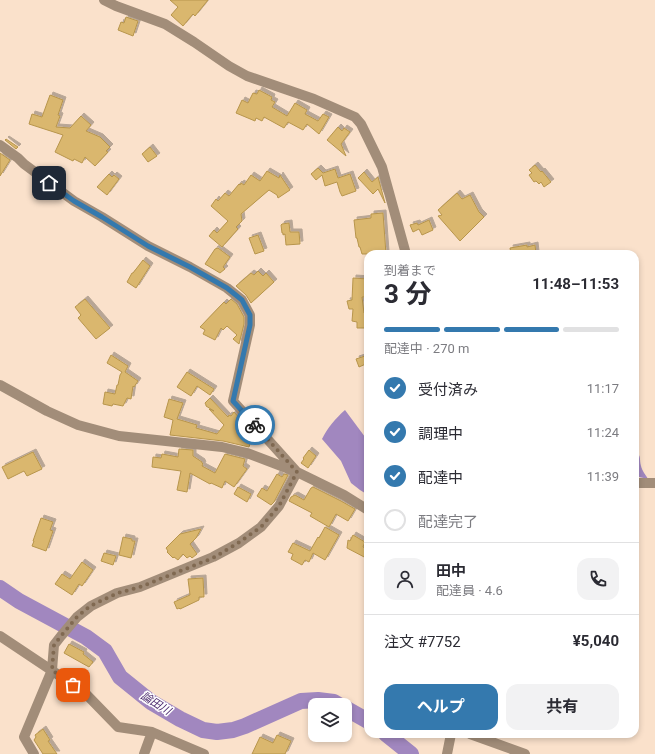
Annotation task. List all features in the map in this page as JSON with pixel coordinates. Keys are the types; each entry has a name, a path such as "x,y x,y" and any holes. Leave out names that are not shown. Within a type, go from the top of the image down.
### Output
{"street":[{"path":"104,0 165,24 247,76 314,99 354,117 361,124 382,166 405,250"},
{"path":"0,145 74,201 148,246 227,288 242,300 250,315 250,325 233,401 297,472"},
{"path":"0,385 47,411 78,425 120,436 222,447 241,451 277,463 344,495 364,508"},
{"path":"34,754 24,737 52,670 54,645 77,617 90,606 118,593 140,587 213,558 238,543 261,527 279,506 297,472"},
{"path":"639,483 655,483"},
{"path":"0,636 84,692 118,727 152,732 204,754"},
{"path":"144,754 152,732"},
{"path":"447,754 450,738"},
{"path":"481,738 525,754"}],"shaded area":[{"path":"345,410 364,436 364,492 351,483 341,461 322,439 332,423"},
{"path":"639,456 643,471 648,479 639,477"}],"building":[{"path":"170,0 208,0 195,16 193,14 183,26 171,15 178,7"},
{"path":"126,17 138,21 133,36 118,30 121,22 124,23"},
{"path":"259,90 272,97 271,100 275,102 272,107 287,116 295,103 307,110 305,114 318,121 323,114 329,117 319,134 307,124 303,130 288,122 284,128 264,117 262,121 256,118 255,121 236,113 242,100 248,103 253,93 257,94"},
{"path":"50,95 63,100 56,127 70,128 81,116 91,125 86,131 100,137 110,147 106,151 108,152 95,166 85,157 82,163 74,159 73,161 55,152 63,135 29,124 32,114 42,117"},
{"path":"338,127 342,131 344,128 350,132 341,144 346,156 327,140"},
{"path":"6,139 18,147 16,149 5,140"},
{"path":"150,147 157,156 148,162 142,154"},
{"path":"0,153 10,160 0,176"},
{"path":"535,165 551,182 544,187 541,182 539,184 536,181 534,182 529,175 532,173 529,170"},
{"path":"318,168 323,173 335,169 338,178 350,174 356,191 342,196 337,182 325,186 322,175 316,180 311,174"},
{"path":"267,171 279,178 280,175 290,190 278,198 277,195 269,190 241,214 242,221 236,227 238,229 222,247 209,236 214,230 217,233 228,221 211,206 216,199 218,201 225,193 229,196 239,184 240,185 241,183 244,185 251,175 260,181"},
{"path":"364,172 372,182 378,177 385,203 378,189 373,194 358,178"},
{"path":"109,174 112,177 114,175 119,179 107,195 97,187"},
{"path":"457,193 462,199 470,195 479,212 484,217 460,241 438,216 442,215 438,210"},
{"path":"383,213 386,250 364,250 364,254 362,254 356,238 354,220 371,218 371,214"},
{"path":"429,220 433,230 422,235 419,229 413,232 410,225 417,223 418,225"},
{"path":"289,223 290,232 299,232 300,244 286,245 285,234 283,235 282,233 281,225"},
{"path":"258,235 264,251 255,254 249,238"},
{"path":"535,245 536,250 510,250 510,248"},
{"path":"218,248 230,257 223,267 225,269 220,273 205,264 215,249"},
{"path":"143,260 150,266 136,288 127,282 132,273"},
{"path":"258,271 263,276 266,273 274,282 251,303 246,295 236,286 251,273 254,275"},
{"path":"353,278 364,279 364,297 362,297 364,328 357,328 357,322 352,321 353,309 349,309 347,301 352,300"},
{"path":"85,299 110,328 96,339 78,318 81,315 75,307"},
{"path":"231,299 237,304 244,317 244,324 239,344 233,339 237,335 227,326 223,330 221,328 215,340 203,334 205,330 200,327 224,302 226,304"},
{"path":"111,355 128,366 125,372 138,381 134,387 133,386 131,399 127,398 123,406 103,404 105,392 115,394 122,372 107,363"},
{"path":"364,356 364,365 359,367 356,359"},
{"path":"187,372 214,389 210,395 197,386 191,396 177,387"},
{"path":"210,398 228,417 234,412 251,431 245,438 251,441 249,447 223,441 170,435 173,420 164,417 169,399 183,403 177,419 197,425 196,428 217,434 224,425 209,409 214,411 206,406 205,403"},
{"path":"179,449 193,450 193,456 202,462 202,466 215,473 225,454 245,459 243,466 247,469 234,487 225,481 222,488 211,483 210,484 190,473 187,492 177,490 181,471 152,467 153,457 161,458 162,454 178,457"},
{"path":"309,450 316,456 308,468 301,463"},
{"path":"33,452 42,469 27,476 24,471 8,479 2,467"},
{"path":"277,474 282,477 284,474 288,475 271,505 257,496 262,488 267,491"},
{"path":"238,487 251,494 247,502 234,494"},
{"path":"313,487 355,509 348,521 336,514 329,527 310,516 312,513 289,501 291,497 295,495 304,500"},
{"path":"41,518 53,522 50,530 53,531 46,551 32,546"},
{"path":"325,527 339,535 325,560 313,553 309,562 305,560 302,565 291,559 293,554 288,552 293,543 310,551"},
{"path":"201,529 196,538 190,544 197,554 192,558 190,556 187,558 183,554 178,560 174,557 173,558 167,552 168,551 166,548 180,534"},
{"path":"353,535 364,541 364,557 347,548 348,540 350,541"},
{"path":"123,537 135,541 131,558 119,555"},
{"path":"104,553 116,556 113,565 101,561"},
{"path":"82,562 93,570 82,586 79,584 72,595 55,584 62,574 70,579"},
{"path":"203,578 204,597 199,597 199,600 177,609 174,602 190,595 188,579"},
{"path":"69,644 84,652 83,654 93,662 89,667 64,653"},
{"path":"43,729 50,740 48,741 57,754 43,754 34,740 36,737 35,735"},
{"path":"277,735 291,741 285,754 252,754 260,737 273,743"}],"waterway":[{"name":"論田川","path":"0,588 19,601 86,637 105,651 120,677 151,702 180,719 203,730 217,732 233,730 301,701 308,701"},
{"name":"論田川","path":"352,712 364,719"},
{"name":"論田川","path":"391,738 411,754"}],"way so far":[{"path":"73,685 52,670 54,645 77,617 90,606 118,593 140,587 213,558 261,527 279,506 297,472 255,425"}],"route":[{"path":"49,183 74,201 148,246 227,288 242,300 250,315 250,325 233,401 255,425"}]}
